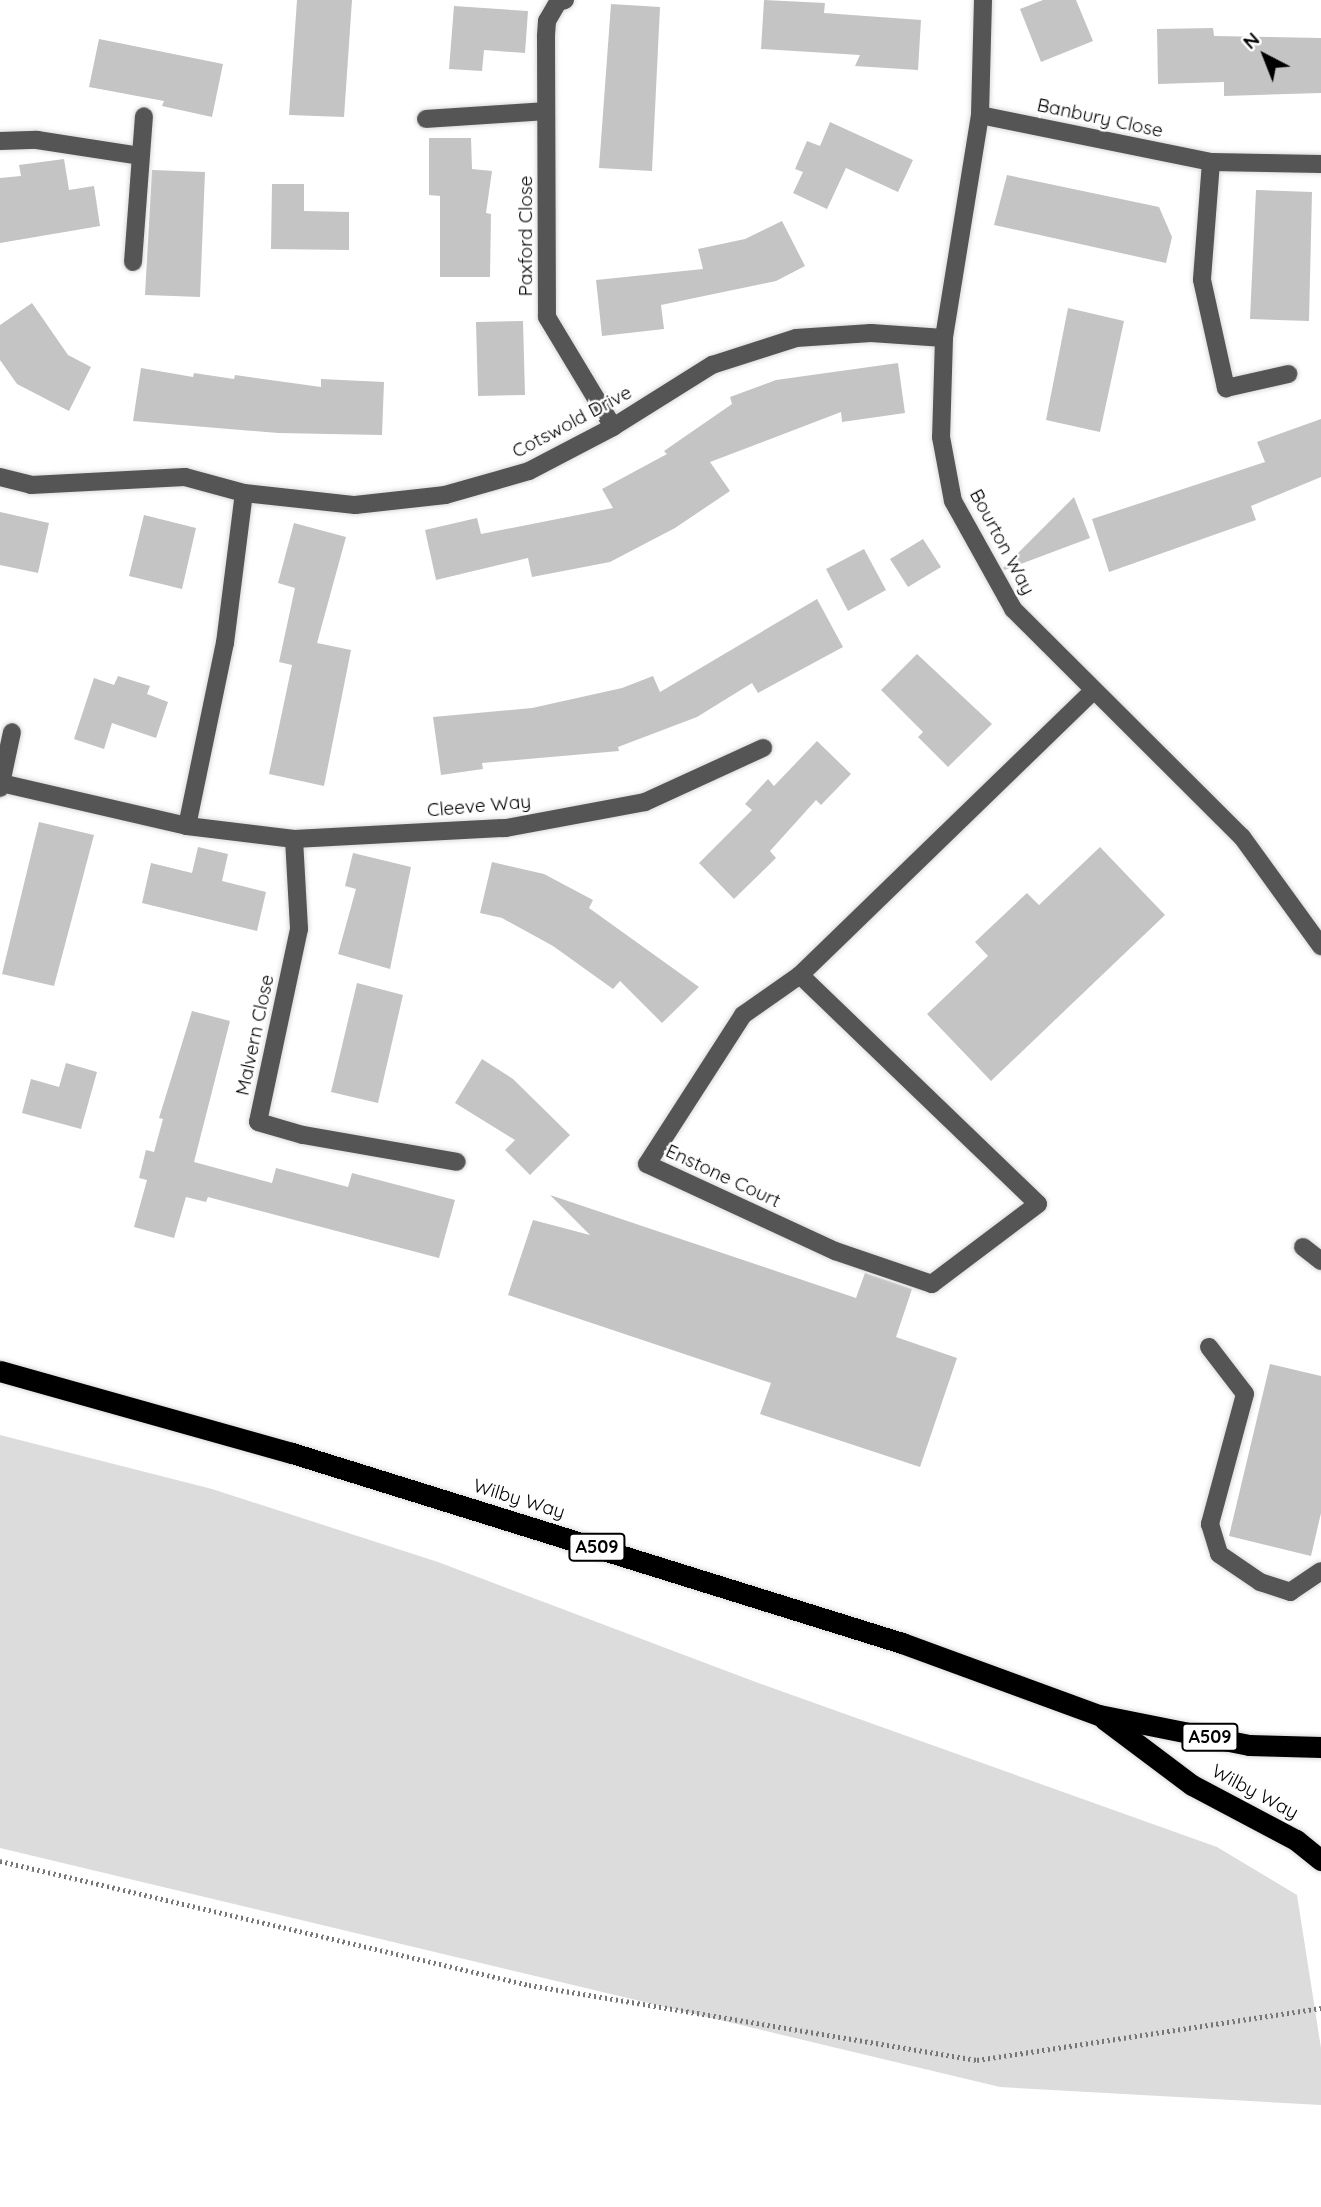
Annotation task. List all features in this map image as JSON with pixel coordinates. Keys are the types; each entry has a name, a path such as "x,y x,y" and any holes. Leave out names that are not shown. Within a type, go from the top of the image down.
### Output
{"highway":[{"name":"Wilby Way","path":"0,1371 292,1453 746,1594 902,1643 1100,1716 1249,1745 1321,1747"},
{"name":"Wilby Way","path":"1100,1716 1192,1785 1296,1840 1321,1860"}],"street":[{"name":"Paxford Close","path":"565,0 547,21 546,37 547,317 613,427"},
{"name":"Bourton Way","path":"983,0 980,115 944,338 941,438 953,501 1013,610 1242,837 1319,939"},
{"path":"426,119 546,111"},
{"name":"Banbury Close","path":"980,115 1211,162 1321,164"},
{"path":"132,262 144,116"},
{"path":"0,141 37,139 140,156"},
{"path":"1211,162 1202,279 1226,388 1287,374"},
{"name":"Cotswold Drive","path":"0,477 31,485 185,477 244,493 355,505 445,495 530,471 613,427 712,365 796,338 871,333 944,338"},
{"path":"187,826 225,643 244,493"},
{"name":"Enstone Court","path":"800,975 1038,1204 932,1284 813,1241 647,1164 743,1015 800,975 1093,691"},
{"name":"Cleeve Way","path":"12,732 1,786 187,826 294,839 506,828 645,802 763,748"},
{"name":"Malvern Close","path":"294,839 299,929 258,1122 303,1135 457,1162"},
{"path":"1303,1247 1321,1261"},
{"path":"1209,1347 1245,1394 1210,1524 1219,1555 1260,1582 1290,1592 1321,1571"}],"path":[{"path":"0,1861 529,1985 977,2060 1321,2008"}],"shaded area":[{"path":"0,1435 212,1489 438,1562 761,1684 1217,1847 1297,1895 1321,2048 1321,2105 1000,2087 0,1848"}],"building":[{"path":"297,0 352,0 344,117 289,115"},
{"path":"764,0 825,3 824,13 921,20 918,70 855,66 860,55 761,49"},
{"path":"1043,0 1076,0 1093,41 1041,62 1020,9"},
{"path":"611,4 660,7 652,171 599,168"},
{"path":"454,6 528,11 525,53 484,50 482,71 449,69"},
{"path":"1213,28 1214,36 1321,38 1321,93 1224,96 1224,82 1158,84 1157,29"},
{"path":"99,39 223,64 212,117 162,106 164,101 89,87"},
{"path":"830,122 913,160 898,192 846,168 827,209 793,193 803,172 795,169 807,141 820,146"},
{"path":"429,138 471,138 472,169 492,171 486,213 491,214 490,277 440,277 440,196 429,195"},
{"path":"64,159 69,190 94,186 100,226 0,243 0,178 21,176 19,165"},
{"path":"152,170 205,172 200,297 145,295"},
{"path":"1007,175 1159,207 1172,237 1166,263 994,225"},
{"path":"272,184 304,184 304,211 349,212 349,250 271,249"},
{"path":"1256,190 1312,192 1309,321 1250,319"},
{"path":"782,221 805,266 776,281 661,305 664,329 602,336 596,280 703,269 698,249 745,239"},
{"path":"32,303 68,355 91,367 69,411 17,384 0,360 0,325"},
{"path":"1068,308 1124,321 1100,432 1046,420"},
{"path":"523,321 525,395 478,396 476,322"},
{"path":"898,363 905,413 842,422 841,412 710,462 730,491 675,528 610,562 532,577 528,558 436,580 425,530 477,518 481,534 613,508 602,489 667,454 664,451 732,404 730,397 776,380"},
{"path":"141,368 193,377 194,373 234,379 235,375 321,387 321,379 384,382 382,435 278,433 133,421"},
{"path":"1321,419 1321,477 1251,506 1256,520 1109,572 1092,519 1265,462 1257,442"},
{"path":"1074,497 1090,538 1005,570 1003,568"},
{"path":"0,512 49,523 38,573 0,565"},
{"path":"144,515 196,528 182,589 129,576"},
{"path":"294,523 346,537 317,643 351,650 324,786 269,774 292,665 279,662 295,588 278,583"},
{"path":"923,539 941,567 908,587 890,559"},
{"path":"864,549 886,590 848,611 826,569"},
{"path":"817,599 843,647 758,693 752,683 697,717 618,747 619,751 482,763 483,769 441,775 433,717 532,708 622,688 653,676 660,692"},
{"path":"917,654 992,724 948,767 918,737 923,732 881,690"},
{"path":"118,676 150,686 147,694 168,702 156,738 112,723 104,749 74,739 94,678 114,685"},
{"path":"817,741 851,774 821,805 816,800 770,851 776,858 734,899 699,863 752,810 745,804 768,779 774,786"},
{"path":"39,822 94,835 54,986 2,974"},
{"path":"198,847 228,854 222,881 266,892 257,931 142,903 151,863 192,873"},
{"path":"1100,847 1165,915 991,1081 927,1014 988,956 975,942 1027,893 1039,905"},
{"path":"353,853 411,867 390,969 338,954 356,889 345,886"},
{"path":"492,862 544,874 593,900 589,908 699,987 662,1023 620,981 613,989 553,946 502,918 480,913"},
{"path":"357,983 403,995 378,1103 331,1092"},
{"path":"192,1011 230,1021 194,1162 272,1183 276,1168 348,1187 352,1173 455,1200 439,1258 208,1197 206,1202 186,1197 174,1238 134,1227 147,1180 139,1178 146,1150 154,1152 163,1119 159,1118"},
{"path":"482,1059 513,1079 570,1135 530,1175 505,1150 515,1140 455,1103"},
{"path":"66,1063 97,1072 81,1129 22,1113 31,1079 59,1087"},
{"path":"550,1195 856,1298 865,1273 912,1289 896,1337 957,1358 920,1467 760,1414 771,1383 508,1295 533,1220 590,1235"},
{"path":"1270,1364 1321,1376 1321,1513 1311,1556 1229,1536"}]}
